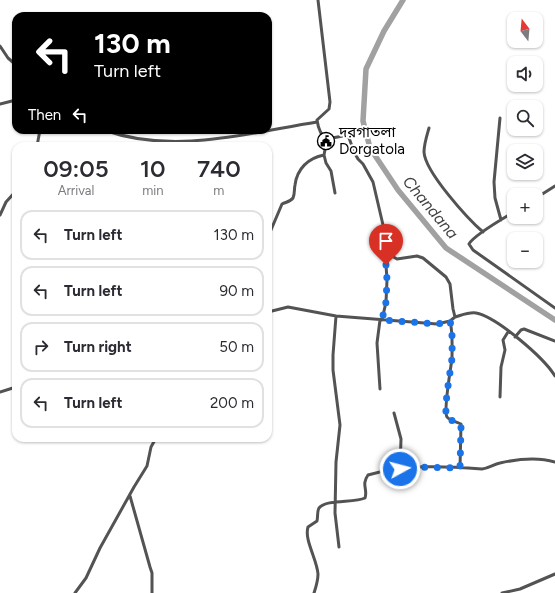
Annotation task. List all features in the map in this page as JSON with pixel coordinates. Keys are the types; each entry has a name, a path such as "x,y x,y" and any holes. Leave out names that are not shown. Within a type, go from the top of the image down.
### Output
{"street":[{"path":"318,0 330,102 329,109 318,118 317,122 324,138 327,140"},
{"path":"0,46 12,62"},
{"path":"0,104 12,101"},
{"path":"500,118 494,182 495,198 501,220"},
{"path":"272,130 317,122"},
{"path":"429,128 424,151 428,164 461,210 483,232"},
{"path":"118,134 131,138 194,141 228,138 250,134"},
{"path":"327,140 348,135 354,152 368,171 374,182 390,255 386,265 386,302 377,343 380,388"},
{"path":"327,140 324,155 326,163 331,171 335,193"},
{"path":"272,228 282,204 290,201 294,196 296,175 299,170 314,158 324,155"},
{"path":"543,194 555,186"},
{"path":"0,216 6,202 12,195"},
{"path":"507,216 470,241 469,244 473,250 555,308"},
{"path":"390,255 397,259 417,256 423,258 446,277 450,284 455,317"},
{"path":"272,311 288,307 336,316 437,324 450,321 455,317 470,313 479,314 490,319 541,358 555,376"},
{"path":"336,316 333,370 340,425 336,462 336,526 339,547"},
{"path":"450,321 452,334 452,358 446,414 448,418 460,424 460,468"},
{"path":"515,338 521,330 524,329 555,341"},
{"path":"500,397 500,371 505,350 503,340 508,332"},
{"path":"0,392 12,388"},
{"path":"394,413 401,439 400,469"},
{"path":"75,593 86,578 100,548 147,466 154,442"},
{"path":"314,593 318,580 317,568 307,537 308,528 317,521 318,510 320,507 336,502 361,500 365,498 364,481 368,475 378,472 419,467 482,469 490,468 499,463 532,459 555,462"},
{"path":"130,496 152,573 152,593"},
{"path":"502,593 520,589 555,574"}],"waterway":[{"name":"Chandana","path":"403,0 384,31 366,69 363,121 370,148 398,190 446,248 555,320"}],"place":[{"name":"দরগাতলা Dorgatola","path":"326,141"}],"route":[{"path":"386,265 386,302 382,320 437,324 450,321 452,334 452,358 446,414 448,418 458,422 461,427 460,468 419,467 400,469"}]}
